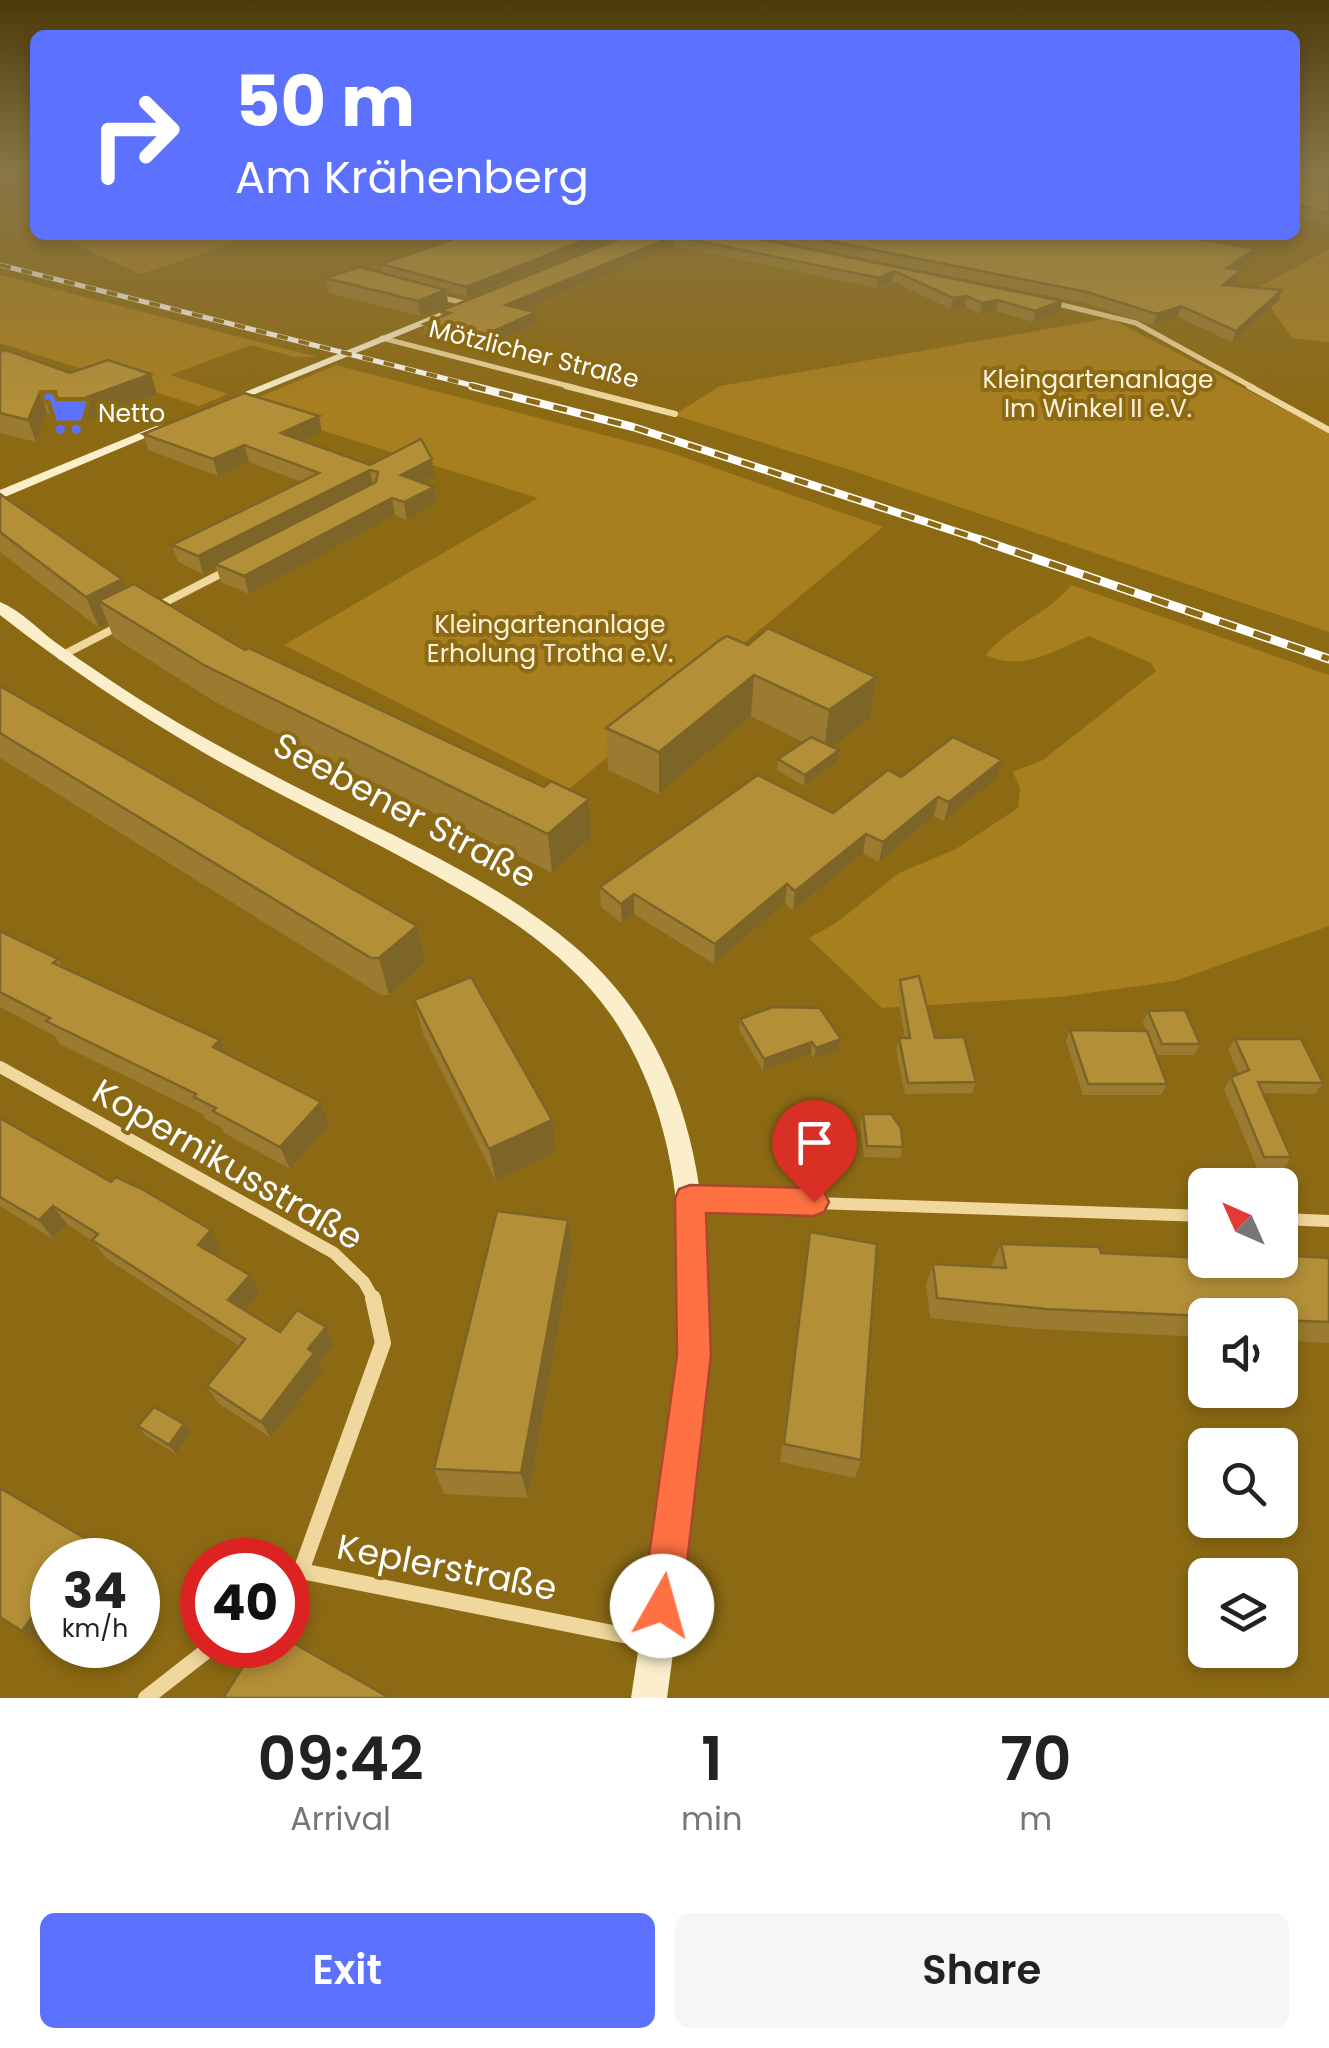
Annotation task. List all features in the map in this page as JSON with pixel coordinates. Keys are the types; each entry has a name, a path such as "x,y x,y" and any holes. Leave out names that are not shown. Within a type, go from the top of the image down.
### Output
{"street":[{"path":"434,296 468,304"},
{"name":"Mötzlicher Straße","path":"208,410 485,297"},
{"path":"1041,300 1136,323 1329,430"},
{"name":"Mötzlicher Straße","path":"382,338 675,414"},
{"path":"0,494 174,423"},
{"path":"142,614 246,561"},
{"name":"Seebener Straße","path":"0,606 60,657 224,758 443,871 531,923 579,964 631,1026 667,1099 682,1149 690,1199 694,1355 649,1698"},
{"path":"60,657 127,622"},
{"name":"Kopernikusstraße","path":"0,1067 334,1253 364,1281 380,1307 384,1342 309,1538"},
{"path":"690,1199 1188,1215"},
{"path":"1298,1219 1329,1220"},
{"name":"Keplerstraße","path":"310,1580 657,1642"},
{"path":"146,1698 184,1668"}],"green space":[{"path":"85,249 215,249 141,274"},
{"path":"1329,249 1329,342 1292,338 1257,288"},
{"path":"0,275 317,357 294,357 251,345 170,375 228,394 199,406 0,343"},
{"name":"Kleingartenanlage Im Winkel II e.V.","path":"1110,318 1329,433 1329,632 847,469 674,415 720,386"},
{"name":"Kleingartenanlage Erholung Trotha e.V.","path":"336,365 669,452 883,527 569,789 284,645 538,498 240,405"},
{"path":"1071,585 1329,675 1329,926 1175,981 1059,997 882,1008 809,938 836,923 899,873 956,849 1018,808 1020,788 1013,772 1043,760 1156,671 1151,663 1089,636 1025,661 986,655"}],"building":[{"path":"424,249 561,249 466,287 381,264"},
{"path":"594,249 642,249 506,305 536,312 478,338 424,324 450,313 440,311"},
{"path":"739,249 809,249 1062,301 1035,311 998,300 982,303 967,296 953,298 894,271 879,278"},
{"path":"870,249 1255,249 1227,268 1241,270 1223,285 1282,290 1236,331 1181,306 1157,314 1087,292"},
{"path":"359,267 446,290 418,301 326,278"},
{"path":"6,350 70,373 108,360 151,374 71,403 40,392 28,420 0,413 0,352"},
{"path":"244,393 319,416 281,433 370,465 421,439 432,459 401,475 434,487 404,502 392,498 244,576 215,564 376,482 378,472 370,470 198,556 172,545 319,473 244,445 213,459 143,434"},
{"path":"0,494 122,579 86,597 0,532"},
{"path":"134,584 245,650 249,648 544,787 551,781 589,799 548,834 204,665 99,601"},
{"path":"768,628 876,677 829,710 754,675 659,752 606,728 720,640 727,636 748,645"},
{"path":"0,686 417,926 379,958 371,958 0,733"},
{"path":"811,737 839,750 805,775 778,759"},
{"path":"953,737 1002,760 949,802 938,797 883,842 866,834 795,891 787,884 715,944 634,894 621,904 600,887 758,775 833,813 888,770 901,777"},
{"path":"0,931 58,959 53,963 220,1040 213,1047 321,1102 280,1147 213,1111 216,1108 194,1097 196,1094 46,1021 50,1018 0,992"},
{"path":"919,976 935,1038 964,1037 976,1082 908,1083 899,1038 910,1038 900,980"},
{"path":"471,977 552,1120 489,1149 414,1000"},
{"path":"773,1007 820,1008 841,1039 816,1048 812,1042 764,1059 740,1019"},
{"path":"1185,1010 1200,1044 1162,1044 1148,1011"},
{"path":"1070,1030 1147,1031 1167,1084 1088,1084"},
{"path":"1235,1039 1301,1039 1323,1083 1258,1082 1291,1157 1264,1157 1231,1077 1249,1070"},
{"path":"863,1114 891,1114 901,1128 903,1147 867,1146"},
{"path":"0,1118 111,1182 116,1177 142,1189 211,1230 198,1245 250,1275 228,1300 280,1332 297,1310 326,1327 308,1349 314,1353 261,1422 207,1386 245,1339 92,1240 98,1234 53,1206 39,1220 0,1197"},
{"path":"497,1211 568,1220 521,1473 434,1469"},
{"path":"810,1232 877,1244 861,1460 784,1444"},
{"path":"1001,1244 1099,1247 1101,1253 1188,1257 1188,1278 1298,1278 1298,1256 1329,1258 1329,1322 1298,1321 1298,1298 1188,1298 1188,1315 1046,1309 937,1298 933,1264 1006,1268"},
{"path":"154,1407 184,1424 169,1445 138,1426"},
{"path":"0,1488 85,1538 30,1538 30,1620 22,1631 0,1617"},
{"path":"310,1653 390,1698 223,1698 242,1668 310,1668"}],"railway":[{"path":"7,267 0,265 482,388"},
{"path":"472,386 633,427 988,542"},
{"path":"981,540 1329,659"}],"place":[{"name":"Netto","path":"65,413"}],"route":[{"path":"662,1606 694,1355 690,1199 814,1202"}]}
